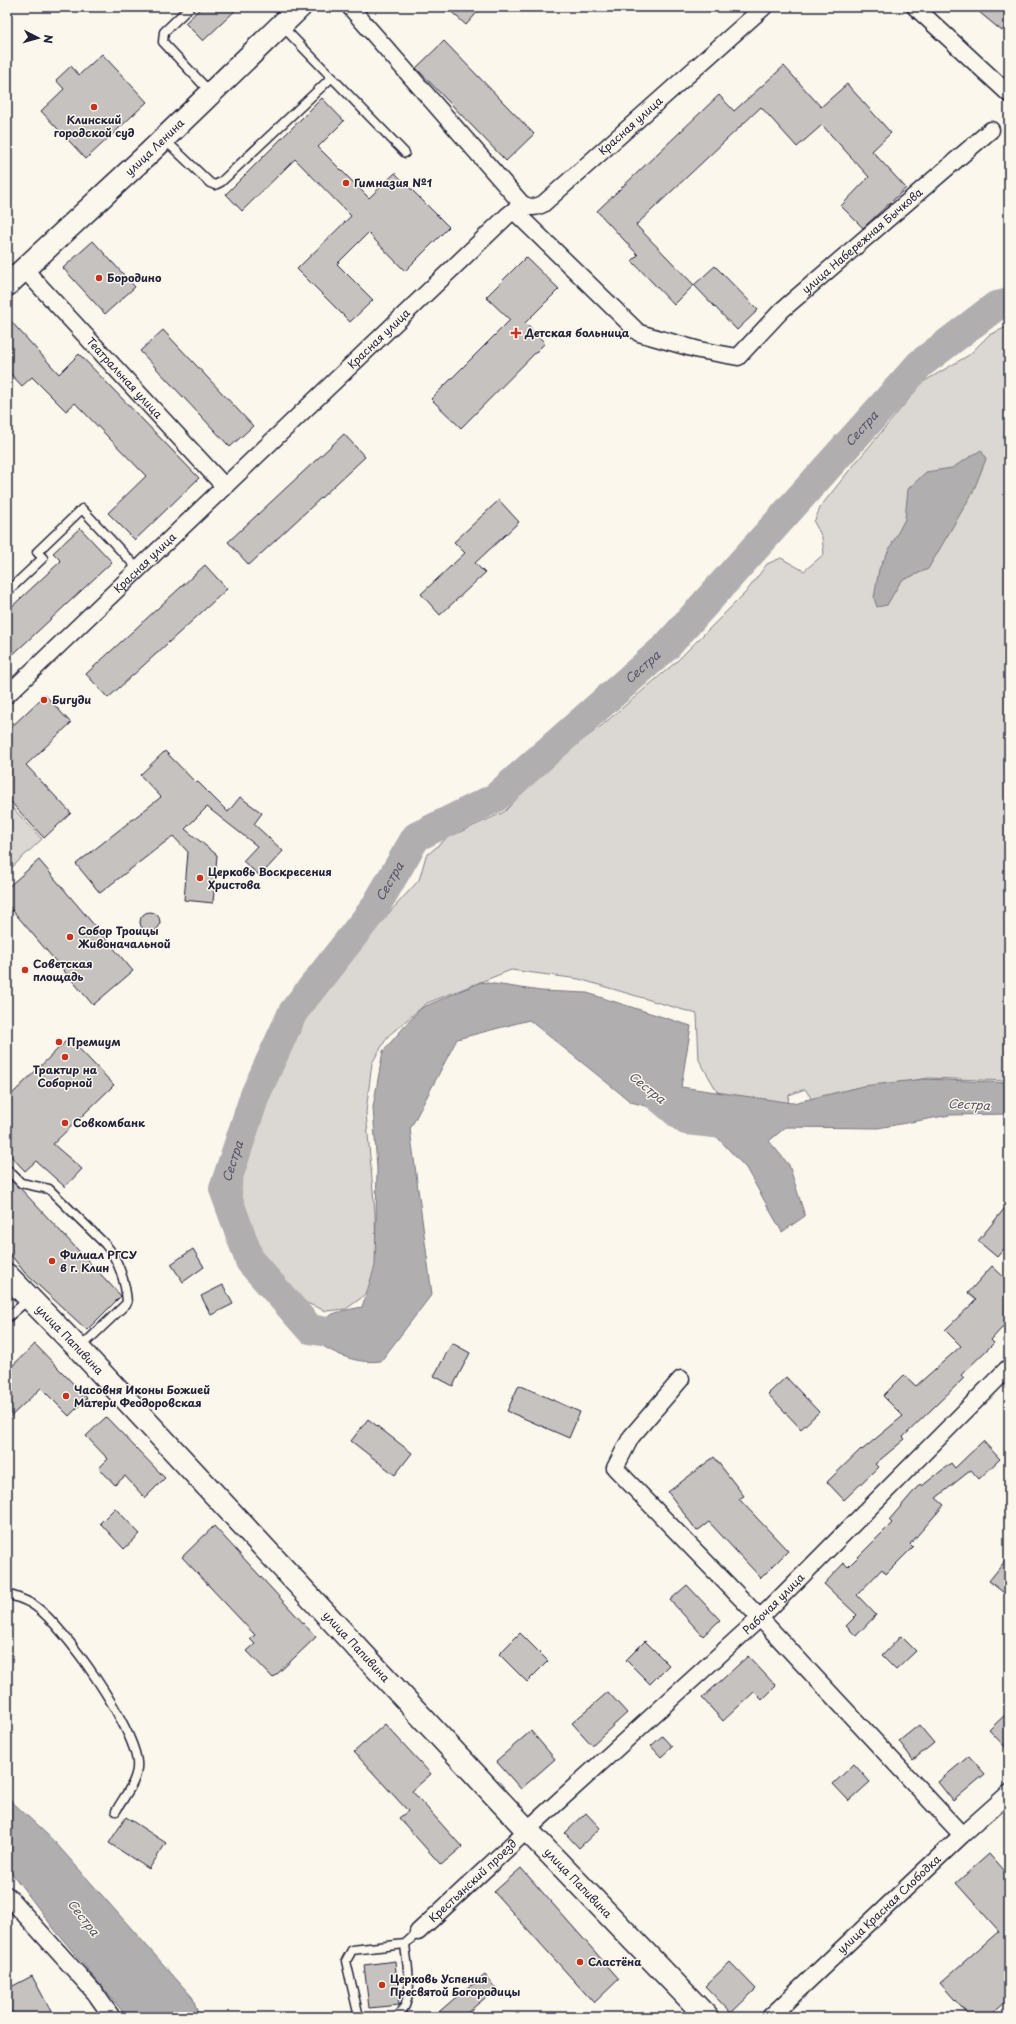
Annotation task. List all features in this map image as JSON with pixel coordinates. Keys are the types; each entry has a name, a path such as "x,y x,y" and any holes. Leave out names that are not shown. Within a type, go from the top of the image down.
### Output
{"main road":[{"name":"улица Ленина","path":"7,285 282,26 300,7"},
{"name":"улица Папивина","path":"7,1276 79,1349 527,1830 707,2017"}],"street":[{"path":"350,7 518,208"},
{"name":"Красная улица","path":"7,695 518,208 536,207 543,204 764,7"},
{"path":"915,7 1009,94"},
{"name":"улица Набережная Бычкова","path":"518,208 640,333 699,350 738,357 782,310 991,130"},
{"name":"Театральная улица","path":"24,269 225,486"},
{"name":"Рабочая улица","path":"527,1830 760,1618 1009,1367"},
{"path":"681,1379 631,1437 615,1468 760,1618 962,1835"},
{"name":"улица Красная Слободка","path":"770,2017 962,1835 1009,1793"},
{"name":"Крестьянский проезд","path":"418,1932 527,1830"},
{"path":"7,1895 95,1993 112,2017"}],"lane":[{"path":"190,7 164,32 163,42 210,93"},
{"path":"282,26 405,153"},
{"path":"163,138 210,184 216,184 221,182 332,77"},
{"path":"7,592 43,558 37,552 82,509 138,569"},
{"path":"7,1168 21,1183 49,1189 105,1244 112,1252 116,1262 127,1303 79,1349"},
{"path":"7,1318 29,1299"},
{"path":"7,1594 34,1606 47,1617 77,1652 111,1701 134,1747 137,1762 136,1777 116,1811"},
{"path":"359,2017 346,1961 352,1950 405,1944 418,1932"},
{"path":"397,2017 403,2012 408,1997 405,1944"}],"shaded area":[{"path":"1009,326 1009,1081 929,1078 866,1088 813,1101 805,1089 789,1095 787,1112 721,1098 699,1060 697,1014 579,979 511,970 427,1003 388,1036 372,1063 366,1112 375,1213 376,1263 372,1286 361,1298 346,1309 326,1311 297,1299 268,1264 251,1233 241,1199 241,1168 246,1144 275,1068 305,1010 357,948 419,880 426,856 447,838 504,812 550,764 600,727 676,662 746,592 767,564 781,558 804,571 824,554 822,537 814,522 821,506 848,472 923,382 969,355 989,335"},
{"path":"7,802 42,839 7,872"}],"water":[{"path":"981,450 986,459 973,492 928,569 901,581 887,605 877,607 874,598 879,569 905,519 908,489 926,472 952,468"},
{"path":"481,982 541,991 587,993 691,1026 681,1087 793,1103 863,1086 924,1079 1009,1083 1009,1114 950,1115 878,1128 786,1127 769,1141 789,1165 805,1216 782,1232 746,1168 703,1122 631,1102 529,1020 457,1039 410,1129 432,1294 381,1361 373,1362 351,1359 323,1346 321,1327 324,1320 329,1316 362,1307 375,1266 377,1169 373,1107 383,1051 421,1008"},
{"path":"7,1797 53,1840 193,1998 199,2017 127,2017 55,1930 7,1867"}],"building":[{"path":"202,7 239,7 203,41 185,23"},
{"path":"446,7 482,7 466,25"},
{"path":"973,7 1009,7 1009,23 1002,31"},
{"path":"444,41 534,134 506,161 416,68"},
{"name":"Клинский городской суд","path":"102,54 147,102 86,159 41,111 64,89 56,80 71,66 79,75"},
{"path":"784,66 821,107 847,84 891,133 872,151 906,188 863,228 841,206 869,177 822,125 797,147 761,107 636,225 694,285 674,305 632,261 638,255 597,211 719,95 734,111"},
{"path":"322,98 344,121 318,147 369,198 395,173 449,227 405,271 368,233 337,264 373,300 350,322 297,269 351,216 295,159 242,211 226,194"},
{"name":"Бородино","path":"93,241 135,287 105,314 63,268"},
{"name":"Детская больница","path":"526,257 559,289 525,323 545,343 461,428 431,399 510,320 486,297"},
{"path":"715,266 758,310 737,330 694,285"},
{"path":"7,317 59,374 79,354 199,478 135,540 108,513 146,476 75,403 66,411 32,377 22,386 7,370"},
{"path":"163,330 253,426 230,447 140,351"},
{"path":"344,434 365,457 249,565 228,542"},
{"path":"499,500 519,522 475,563 485,573 440,615 421,594 465,553 454,542"},
{"path":"80,528 112,562 7,660 7,611 61,561 53,553"},
{"path":"205,565 227,589 108,698 86,674"},
{"path":"45,695 71,723 26,765 71,813 44,838 7,798 7,731"},
{"path":"165,751 196,783 198,782 228,812 240,797 262,813 254,824 283,851 260,876 243,861 257,846 207,807 185,829 217,855 213,903 184,900 188,852 173,836 100,893 76,864 161,797 140,775"},
{"name":"Собор Троицы Живоначальной","path":"39,860 133,971 93,1005 7,904 7,888"},
{"path":"150,912 157,915 160,922 157,929 150,932 143,929 140,922 143,915"},
{"path":"69,1038 114,1085 53,1144 82,1169 65,1187 36,1161 25,1171 7,1152 7,1099"},
{"name":"Филиал РГСУ в г. Клин","path":"7,1177 20,1188 121,1296 87,1330 25,1273 7,1250"},
{"path":"1009,1203 1009,1243 997,1257 978,1241"},
{"path":"193,1249 204,1267 183,1282 171,1264"},
{"path":"992,1266 1009,1282 1009,1320 991,1340 994,1343 961,1375 964,1378 903,1437 905,1439 875,1464 878,1467 844,1500 827,1482 861,1449 862,1450 903,1416 883,1396 904,1375 916,1386 961,1346 945,1330 976,1300 968,1293"},
{"path":"223,1285 233,1304 211,1315 201,1296"},
{"path":"452,1343 470,1353 453,1386 434,1376"},
{"path":"35,1344 87,1398 69,1416 41,1388 7,1420 7,1371"},
{"path":"786,1377 819,1412 801,1429 768,1394"},
{"path":"519,1385 580,1412 569,1438 507,1411"},
{"path":"106,1417 165,1478 145,1498 125,1476 115,1485 99,1468 108,1459 86,1436"},
{"path":"368,1419 412,1453 395,1475 351,1441"},
{"path":"983,1441 1000,1459 979,1479 971,1470 936,1498 944,1505 910,1544 913,1547 886,1574 882,1569 857,1595 876,1615 856,1636 846,1626 857,1615 824,1584 844,1563 848,1567 892,1523 889,1520 920,1484 922,1486 951,1463 955,1468"},
{"path":"714,1457 744,1496 739,1499 788,1551 761,1578 709,1522 697,1531 668,1492"},
{"path":"115,1508 140,1534 124,1549 100,1523"},
{"path":"214,1526 316,1637 273,1678 247,1651 255,1644 250,1639 255,1635 182,1557"},
{"path":"1009,1556 1009,1597 989,1581"},
{"path":"687,1585 720,1620 703,1636 670,1600"},
{"path":"520,1633 548,1661 527,1682 499,1654"},
{"path":"901,1636 916,1651 896,1670 882,1656"},
{"path":"645,1641 669,1665 650,1684 626,1660"},
{"path":"748,1656 776,1686 762,1700 754,1692 723,1721 702,1698"},
{"path":"608,1692 627,1713 592,1745 572,1723"},
{"path":"1009,1711 1009,1751 989,1730"},
{"path":"385,1724 431,1774 412,1791 462,1847 441,1865 399,1818 408,1811 354,1752"},
{"path":"919,1725 934,1743 913,1760 899,1741"},
{"path":"531,1731 555,1759 521,1789 496,1761"},
{"path":"662,1736 672,1747 661,1757 651,1746"},
{"path":"969,1756 985,1774 953,1801 938,1782"},
{"path":"854,1764 870,1782 849,1801 833,1784"},
{"path":"586,1813 600,1828 579,1848 565,1833"},
{"path":"126,1817 166,1843 149,1869 109,1843"},
{"path":"989,1854 1009,1877 1009,1999 989,2017 970,2017 940,1983 999,1931 956,1883"},
{"path":"521,1868 619,1979 594,2003 494,1892"},
{"name":"Церковь Успения Пресвятой Богородицы","path":"395,1961 399,2005 369,2008 364,1965"},
{"path":"730,1962 756,1989 731,2013 705,1986"},
{"path":"485,1975 496,1989 462,2017 433,2017 455,1998"},
{"path":"32,1976 54,2017 14,2017 7,2004 7,1989"}],"waterway":[{"name":"Сестра","path":"361,1338 310,1329 250,1261 224,1189 255,1095 293,1012 374,909 416,837 495,798 667,646 920,364 996,306 1009,303"},
{"name":"Сестра","path":"649,1089 686,1120 743,1126"}],"place":[{"name":"Клинский городской суд","path":"94,107"},
{"name":"Гимназия №1","path":"346,183"},
{"name":"Бородино","path":"99,278"},
{"name":"Детская больница","path":"516,333"},
{"name":"Бигуди","path":"44,700"},
{"name":"Церковь Воскресения Христова","path":"200,878"},
{"name":"Собор Троицы Живоначальной","path":"70,937"},
{"name":"Советская площадь","path":"25,970"},
{"name":"Премиум","path":"59,1042"},
{"name":"Трактир на Соборной","path":"65,1057"},
{"name":"Совкомбанк","path":"65,1123"},
{"name":"Филиал РГСУ в г. Клин","path":"52,1261"},
{"name":"Часовня Иконы Божией Матери Феодоровская","path":"66,1396"},
{"name":"Сластёна","path":"580,1962"},
{"name":"Церковь Успения Пресвятой Богородицы","path":"382,1985"}]}
